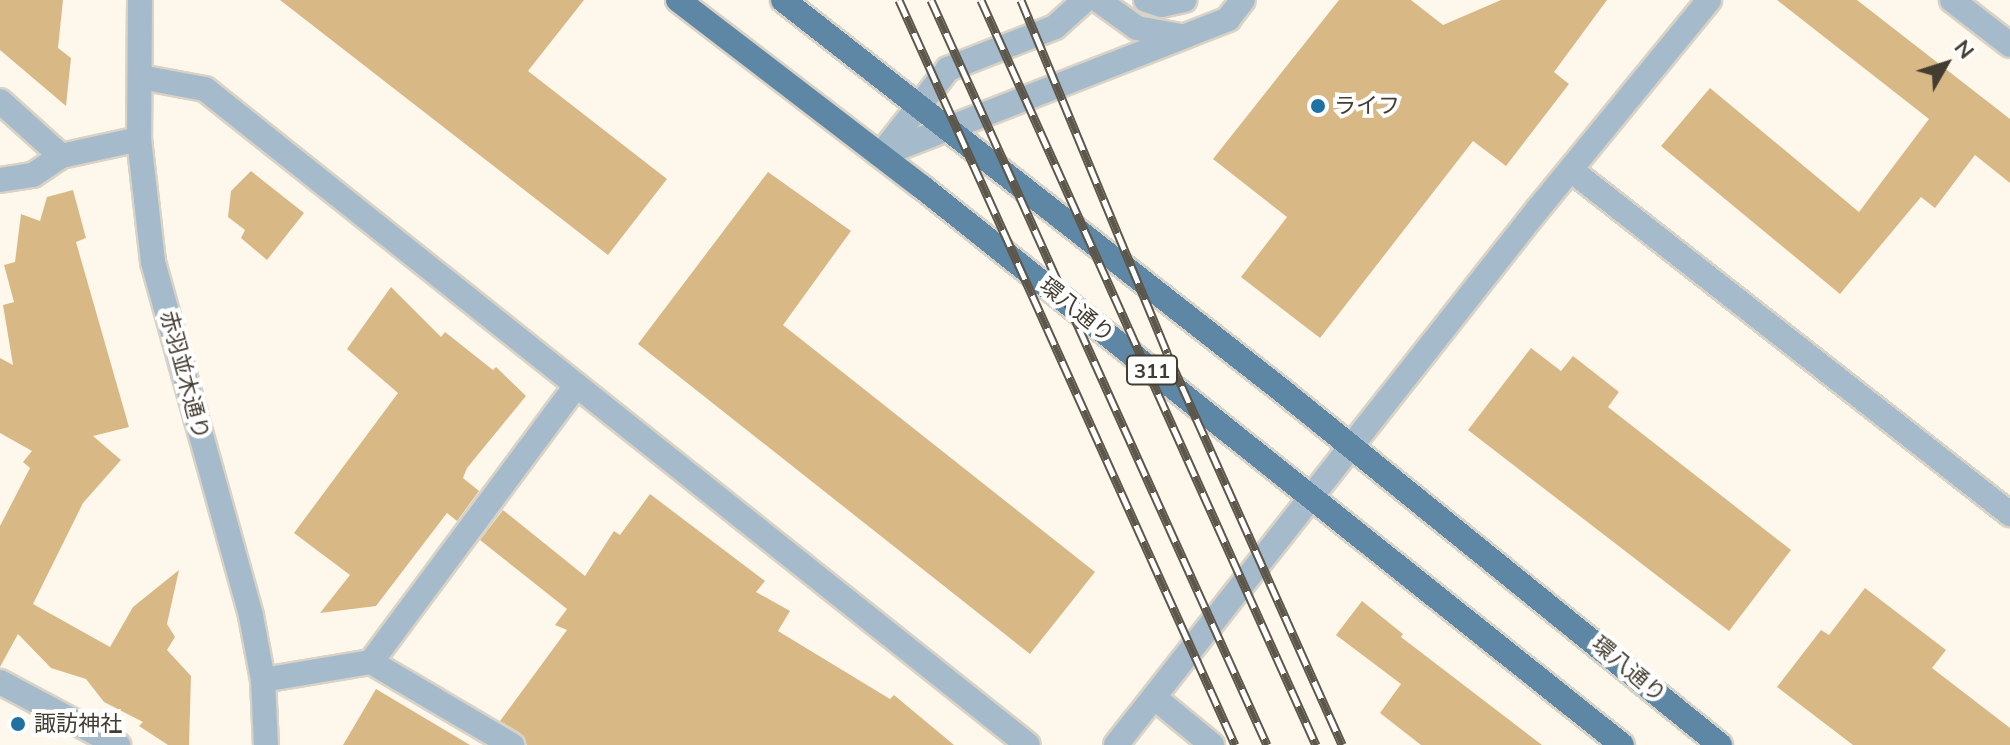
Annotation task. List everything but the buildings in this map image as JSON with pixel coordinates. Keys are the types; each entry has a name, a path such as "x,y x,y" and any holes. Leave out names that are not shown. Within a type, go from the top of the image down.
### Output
{"main road":[{"name":"環八通り","path":"678,0 1312,495 1622,745"},
{"name":"環八通り","path":"783,0 1351,446 1720,745"}],"street":[{"name":"赤羽並木通り","path":"140,0 139,139 153,262 263,680 266,745"},
{"path":"880,155 948,69 1055,27 1085,0"},
{"path":"1098,0 1137,28 1187,36"},
{"path":"1146,0 1161,5 1184,0"},
{"path":"880,155 1228,19 1243,0"},
{"path":"1116,745 1709,0"},
{"path":"1952,0 2010,45"},
{"path":"140,77 205,89 575,387 1028,745"},
{"path":"0,101 61,156"},
{"path":"0,180 33,175 61,156 139,139"},
{"path":"1571,170 2010,514"},
{"path":"371,662 575,387"},
{"path":"263,680 371,662 512,745"},
{"path":"0,682 118,745"},
{"path":"1155,698 1212,745"}],"railway":[{"path":"899,0 1235,745"},
{"path":"931,0 1267,745"},
{"path":"981,0 1316,745"},
{"path":"1021,0 1167,353 1342,745"}],"place":[{"name":"ライフ","path":"1318,106"},
{"name":"諏訪神社","path":"18,724"}]}
